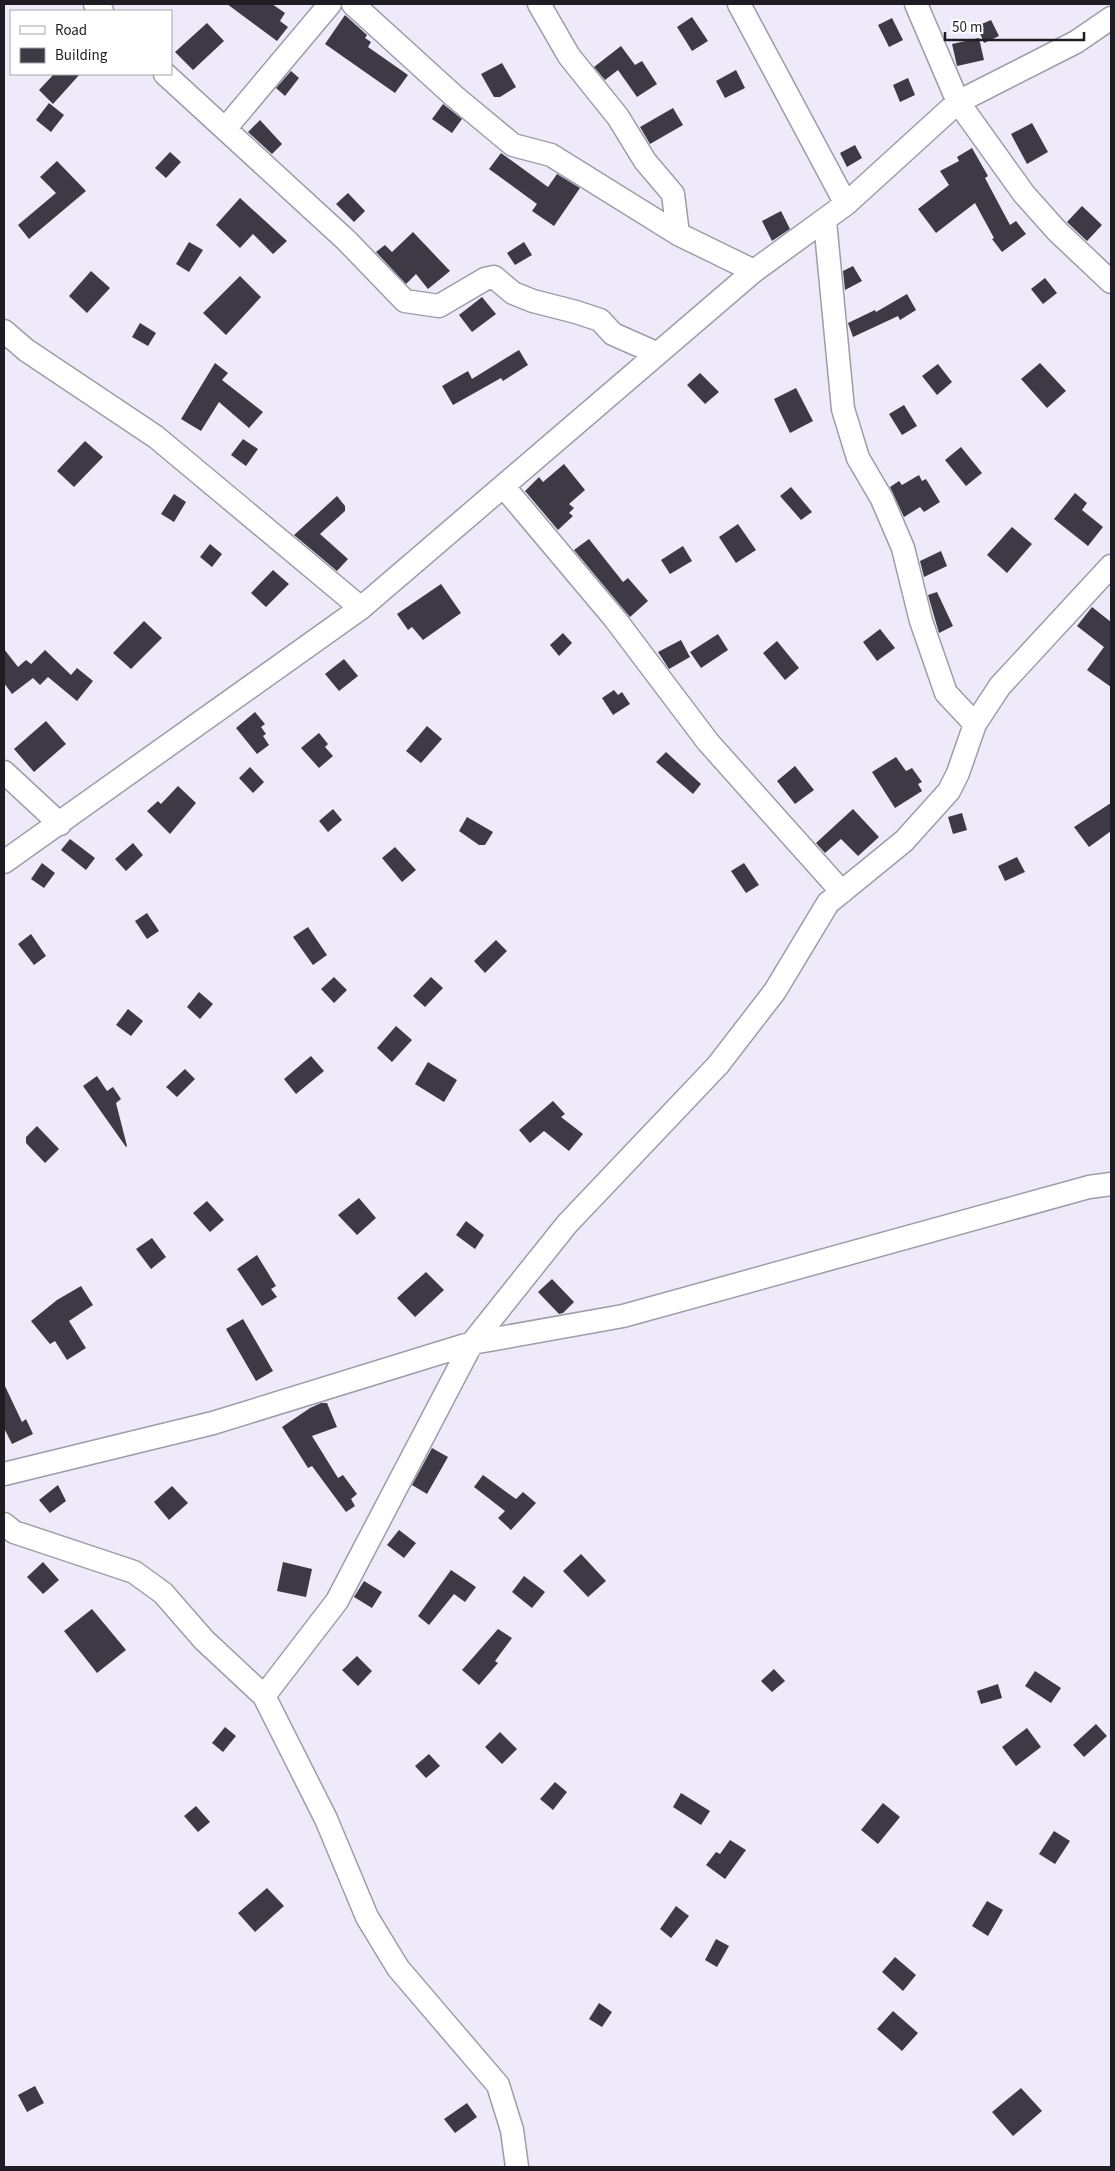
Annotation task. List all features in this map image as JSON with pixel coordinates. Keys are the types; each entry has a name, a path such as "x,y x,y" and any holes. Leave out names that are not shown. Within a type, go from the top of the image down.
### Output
{"street":[{"path":"225,129 330,4"},
{"path":"353,4 454,96 513,145 551,154 678,234 754,271"},
{"path":"539,4 568,56 618,117 645,161 673,194 678,234"},
{"path":"738,4 846,204"},
{"path":"916,4 958,102 1024,194 1057,231 1111,282"},
{"path":"4,862 60,824 361,608 504,487 656,353 754,271 846,204 958,102 1076,42 1111,18"},
{"path":"166,75 346,240 405,301 439,306 485,279 494,277 513,293 533,301 600,320 613,334 656,353"},
{"path":"825,221 843,409 858,458 882,499 903,548 921,621 946,693 975,724"},
{"path":"4,331 26,350 156,437 361,608"},
{"path":"504,487 615,619 708,742 842,892"},
{"path":"264,1696 337,1601 472,1343 567,1224 718,1065 775,991 828,904 904,841 949,791 958,773 975,724 1000,686 1111,566"},
{"path":"4,772 60,824"},
{"path":"4,1474 212,1424 472,1343 623,1316 1089,1187 1111,1184"},
{"path":"4,1524 14,1532 134,1572 163,1593 204,1640 264,1696 326,1819 367,1917 398,1968 498,2085 512,2130 517,2167"}],"building":[{"path":"227,4 272,4 285,13 280,21 288,27 277,41"},
{"path":"345,15 367,35 365,38 371,42 368,47 408,75 395,93 325,44"},
{"path":"692,17 708,41 692,51 677,27"},
{"path":"892,18 903,40 889,47 878,25"},
{"path":"991,20 999,36 984,43 977,26"},
{"path":"207,23 224,41 193,70 175,52"},
{"path":"979,38 984,60 957,66 952,44"},
{"path":"621,46 635,65 642,61 657,84 637,97 618,70 605,80 594,67"},
{"path":"502,63 516,87 500,97 494,97 481,74"},
{"path":"736,70 745,88 725,98 716,81"},
{"path":"291,71 299,78 285,96 276,88"},
{"path":"53,75 79,75 53,104 39,90"},
{"path":"908,78 915,95 900,102 893,85"},
{"path":"49,103 64,115 51,132 36,120"},
{"path":"443,104 462,119 452,133 432,119"},
{"path":"673,108 683,125 650,144 640,127"},
{"path":"260,120 282,144 272,154 248,132"},
{"path":"1032,123 1048,152 1027,164 1011,134"},
{"path":"855,145 862,158 847,167 840,153"},
{"path":"972,148 988,176 985,178 1010,225 1016,221 1026,234 1002,252 992,239 994,238 975,203 936,233 918,209 949,185 940,171 959,161 957,157"},
{"path":"170,152 181,162 166,178 155,168"},
{"path":"501,153 548,187 557,174 580,188 554,226 532,211 537,204 489,169"},
{"path":"57,161 86,191 29,239 18,225 56,193 40,177"},
{"path":"348,193 365,211 354,222 336,204"},
{"path":"240,198 287,241 273,254 253,234 240,248 216,225"},
{"path":"1082,206 1102,225 1087,241 1067,222"},
{"path":"781,211 790,229 772,241 762,221"},
{"path":"413,232 450,271 428,289 416,274 406,284 376,252 385,245 392,252"},
{"path":"189,242 203,250 189,272 176,264"},
{"path":"524,242 532,255 515,265 507,253"},
{"path":"853,266 862,281 845,290 843,271"},
{"path":"91,271 110,288 87,313 69,296"},
{"path":"240,276 261,297 226,335 203,313"},
{"path":"1045,278 1057,293 1043,304 1031,289"},
{"path":"907,294 916,310 900,320 898,316 853,337 848,323 875,310 876,312"},
{"path":"482,297 496,314 472,332 459,315"},
{"path":"140,323 156,333 148,346 132,337"},
{"path":"519,350 528,365 503,381 501,378 453,405 442,386 468,371 472,379"},
{"path":"215,363 228,373 222,380 263,412 249,428 219,402 201,431 181,419"},
{"path":"1040,363 1066,391 1047,408 1021,379"},
{"path":"938,364 952,382 937,395 922,376"},
{"path":"700,373 719,392 705,404 687,385"},
{"path":"796,388 813,421 790,433 774,399"},
{"path":"904,405 917,426 902,435 889,414"},
{"path":"243,439 258,449 246,466 231,455"},
{"path":"85,441 103,457 74,487 57,471"},
{"path":"961,447 982,473 966,486 945,460"},
{"path":"564,464 585,490 569,504 574,508 569,513 573,516 558,530 525,491 539,477 543,482"},
{"path":"919,475 922,481 926,479 940,502 924,512 920,507 904,517 890,487 899,481 902,485"},
{"path":"791,487 812,512 801,520 780,496"},
{"path":"1075,493 1087,503 1082,510 1103,527 1088,546 1054,519"},
{"path":"174,494 186,502 174,522 161,514"},
{"path":"337,496 345,506 345,511 320,534 348,559 337,571 294,535"},
{"path":"738,524 756,550 736,563 719,537"},
{"path":"1012,527 1032,544 1007,573 987,555"},
{"path":"589,539 623,582 628,578 648,601 630,617 574,550"},
{"path":"210,544 222,554 212,567 200,557"},
{"path":"683,546 692,561 670,574 661,560"},
{"path":"941,551 947,566 924,577 920,561"},
{"path":"273,570 289,584 266,607 251,593"},
{"path":"441,584 461,613 423,640 412,627 408,630 397,614"},
{"path":"937,592 953,626 939,633 928,595"},
{"path":"1092,607 1111,622 1111,687 1087,670 1104,647 1077,626"},
{"path":"144,621 162,638 131,669 113,653"},
{"path":"880,629 895,648 877,661 863,642"},
{"path":"563,633 572,643 559,656 550,645"},
{"path":"718,634 728,650 701,668 690,652"},
{"path":"681,640 690,657 669,669 658,652"},
{"path":"777,641 799,668 785,680 763,653"},
{"path":"4,649 18,667 26,660 31,664 45,650 71,675 77,668 93,681 77,701 48,677 40,685 33,678 12,694 4,683"},
{"path":"344,659 358,676 339,691 325,674"},
{"path":"614,690 618,695 622,692 630,704 613,715 602,698"},
{"path":"255,712 265,724 261,727 266,734 263,736 269,745 257,754 236,728"},
{"path":"46,721 66,744 34,772 14,749"},
{"path":"427,726 442,739 421,763 406,751"},
{"path":"319,733 328,744 325,747 333,756 319,768 301,748"},
{"path":"666,752 701,784 693,794 656,762"},
{"path":"896,757 906,771 912,768 922,782 918,784 922,791 895,808 872,772"},
{"path":"795,766 814,790 795,804 777,781"},
{"path":"250,767 264,782 253,793 239,778"},
{"path":"178,786 196,803 170,834 147,811 158,801 161,804"},
{"path":"1111,803 1111,831 1089,847 1074,827"},
{"path":"333,809 342,820 328,832 319,821"},
{"path":"853,809 879,837 858,856 841,839 825,853 816,843"},
{"path":"962,813 967,830 953,834 948,817"},
{"path":"467,817 493,832 485,845 479,845 459,831"},
{"path":"70,839 95,858 86,870 61,850"},
{"path":"133,843 143,855 126,871 115,859"},
{"path":"395,847 416,870 402,882 382,858"},
{"path":"1017,857 1025,872 1005,881 998,866"},
{"path":"42,863 55,873 44,888 31,879"},
{"path":"744,863 759,885 746,893 731,871"},
{"path":"147,913 159,931 147,939 135,921"},
{"path":"308,927 327,955 313,965 293,937"},
{"path":"31,934 46,956 34,965 18,944"},
{"path":"496,940 507,951 485,973 474,961"},
{"path":"334,977 347,990 334,1003 321,989"},
{"path":"431,977 443,988 425,1007 413,996"},
{"path":"199,992 213,1004 200,1019 187,1007"},
{"path":"128,1009 143,1021 131,1036 116,1025"},
{"path":"396,1026 412,1040 392,1062 377,1048"},
{"path":"311,1056 324,1071 296,1094 284,1079"},
{"path":"428,1062 457,1080 444,1102 415,1084"},
{"path":"185,1069 195,1079 177,1097 166,1087"},
{"path":"97,1076 107,1091 113,1087 121,1099 116,1103 126,1147 83,1086"},
{"path":"553,1101 565,1114 561,1117 583,1134 569,1151 544,1131 530,1143 519,1130"},
{"path":"37,1126 59,1149 45,1163 26,1143 26,1137"},
{"path":"359,1198 376,1218 357,1235 338,1215"},
{"path":"207,1201 224,1220 210,1232 193,1213"},
{"path":"466,1221 484,1235 475,1249 456,1235"},
{"path":"152,1238 166,1257 151,1269 136,1249"},
{"path":"257,1255 276,1286 271,1289 277,1297 262,1306 237,1269"},
{"path":"426,1272 444,1290 415,1317 397,1298"},
{"path":"552,1279 574,1302 563,1313 559,1314 538,1292"},
{"path":"81,1286 93,1305 69,1321 86,1348 67,1360 55,1341 50,1344 31,1321 57,1300"},
{"path":"243,1319 273,1371 256,1381 226,1329"},
{"path":"4,1384 22,1422 26,1419 33,1434 12,1444 4,1428"},
{"path":"321,1403 327,1403 337,1427 312,1436 338,1478 343,1475 357,1494 351,1499 355,1506 346,1512 312,1466 308,1468 282,1427 310,1408"},
{"path":"432,1448 448,1457 427,1494 412,1485"},
{"path":"483,1475 516,1499 523,1492 536,1503 511,1530 498,1518 505,1511 474,1487"},
{"path":"58,1485 66,1501 50,1513 39,1500"},
{"path":"172,1486 188,1503 169,1520 154,1502"},
{"path":"399,1530 416,1543 404,1558 387,1545"},
{"path":"581,1554 606,1581 588,1597 563,1571"},
{"path":"43,1562 59,1580 43,1594 27,1577"},
{"path":"283,1562 312,1569 306,1597 277,1591"},
{"path":"451,1570 476,1587 465,1602 454,1594 429,1625 418,1616"},
{"path":"524,1576 545,1592 532,1608 512,1592"},
{"path":"364,1581 382,1592 372,1608 354,1597"},
{"path":"92,1609 126,1650 97,1673 64,1631"},
{"path":"498,1629 512,1638 495,1661 498,1663 479,1685 462,1670"},
{"path":"357,1656 372,1671 358,1686 342,1670"},
{"path":"774,1669 785,1681 772,1692 761,1681"},
{"path":"1035,1671 1061,1688 1051,1703 1025,1686"},
{"path":"998,1684 1002,1698 981,1704 977,1691"},
{"path":"1096,1724 1107,1736 1084,1757 1073,1745"},
{"path":"225,1727 236,1736 223,1752 212,1743"},
{"path":"1027,1728 1041,1747 1016,1766 1002,1747"},
{"path":"500,1732 517,1749 502,1764 485,1747"},
{"path":"429,1754 440,1766 426,1778 415,1766"},
{"path":"555,1782 567,1792 553,1810 540,1799"},
{"path":"681,1793 710,1811 701,1825 673,1807"},
{"path":"883,1803 900,1817 878,1844 861,1830"},
{"path":"196,1806 210,1822 198,1832 184,1816"},
{"path":"1054,1831 1070,1841 1055,1864 1039,1854"},
{"path":"730,1840 746,1850 725,1879 706,1865 716,1852 720,1854"},
{"path":"267,1888 284,1906 255,1932 238,1913"},
{"path":"987,1901 1003,1910 988,1936 972,1926"},
{"path":"676,1906 689,1916 671,1938 660,1929"},
{"path":"716,1939 729,1946 717,1967 705,1960"},
{"path":"895,1957 916,1975 903,1991 882,1972"},
{"path":"599,2003 612,2012 602,2027 589,2019"},
{"path":"893,2011 918,2033 902,2051 877,2029"},
{"path":"35,2086 44,2103 27,2112 18,2095"},
{"path":"1021,2088 1042,2111 1013,2136 992,2112"},
{"path":"467,2103 477,2117 455,2133 444,2119"}]}
